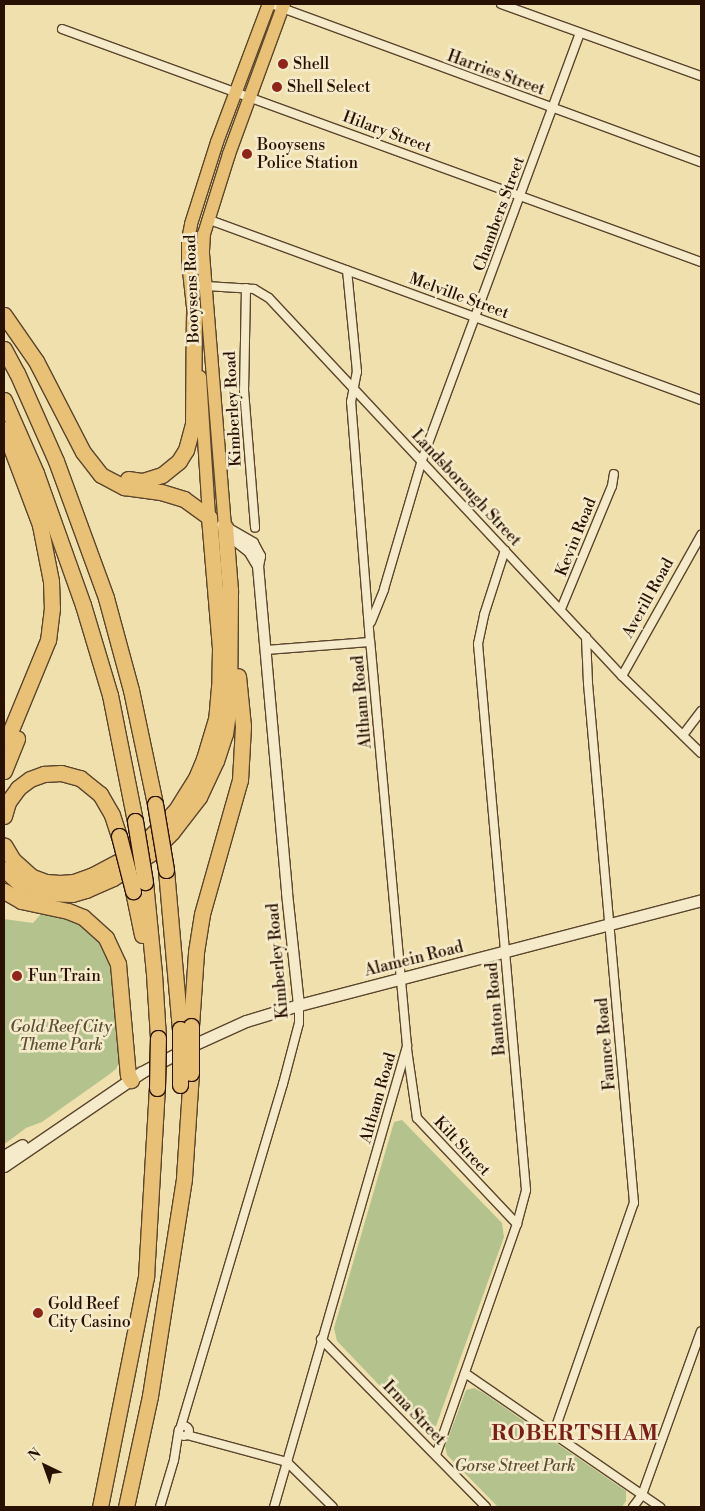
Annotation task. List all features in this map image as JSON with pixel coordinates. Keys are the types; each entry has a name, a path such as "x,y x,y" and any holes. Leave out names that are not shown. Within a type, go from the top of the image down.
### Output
{"highway":[{"path":"4,315 36,361 88,458 107,479 135,490 161,492 189,501 209,517 220,648 219,687 213,732 204,759 188,791 175,810 146,841 110,867 74,882 46,882 32,877 13,860 4,846"},
{"path":"80,443 104,468 128,479 151,479 162,475 179,461 190,440 193,424 194,317"},
{"path":"4,349 17,373 56,461 106,598 130,690 155,804 166,870 191,1073 184,1178 150,1396 126,1507"},
{"path":"4,400 36,473 100,657 122,751 135,821 144,946 154,974 158,1038 157,1088 146,1277 100,1507"},
{"path":"4,429 28,488 47,551 52,590 46,662 4,771"},
{"path":"177,1218 180,1085 185,1027 202,914 234,806 243,755 243,726 225,530"},
{"path":"4,869 13,880 31,890 57,895 72,894 96,886 128,869 150,854 176,826 199,797 209,777 225,734 230,698 230,590"},
{"path":"4,747 48,640"},
{"path":"4,816 8,802 18,788 30,780 44,774 61,773 80,778 100,794 112,815 118,836 139,887"},
{"path":"4,891 21,901 68,911 83,917 106,938 118,964 134,1076"}],"main road":[{"name":"Booysens Road","path":"209,517 188,240 191,224 236,92 276,5"},
{"name":"Booysens Road","path":"225,530 203,244 207,219 250,97 276,5"},
{"name":"Alamein Road","path":"134,1076 193,1045 246,1021 299,1005 505,953 610,923 701,900"},
{"path":"4,1156 134,1076"},
{"path":"4,1166 134,1076"}],"street":[{"path":"501,4 701,76"},
{"name":"Harries Street","path":"276,5 553,109 701,162"},
{"name":"Hilary Street","path":"62,29 701,262"},
{"name":"Chambers Street","path":"422,460 580,33"},
{"name":"Melville Street","path":"207,219 701,400"},
{"name":"Altham Road","path":"274,1507 407,1046 370,642 351,402 352,388 357,372 347,270"},
{"name":"Landsborough Street","path":"190,285 246,288 259,291 269,298 622,676 701,752"},
{"name":"Kimberley Road","path":"246,288 244,390 255,528"},
{"name":"Altham Road","path":"370,624 384,589 422,460"},
{"name":"Kevin Road","path":"561,609 612,486 614,474"},
{"name":"Kimberley Road","path":"160,1507 185,1430 191,1399 299,1023 299,1005 287,893 258,566 251,553 209,517"},
{"name":"Averill Road","path":"622,676 701,536"},
{"name":"Banton Road","path":"436,1455 524,1201 525,1179 478,644 484,615 505,550"},
{"name":"Faunce Road","path":"553,1435 633,1209 634,1195 587,675 586,637"},
{"path":"266,650 370,642"},
{"path":"683,735 701,711"},
{"name":"Kilt Street","path":"407,1046 417,1118 517,1224"},
{"path":"633,1507 642,1495 701,1332"},
{"name":"Irma Street","path":"321,1339 486,1507"},
{"path":"465,1373 660,1507"},
{"path":"185,1430 217,1442 287,1462 333,1507"}],"green space":[{"name":"Gold Reef City Theme Park","path":"41,914 68,918 80,924 102,945 111,964 120,1061 116,1069 42,1122 26,1128 4,1143 4,919 33,923"},
{"path":"402,1120 502,1223 504,1237 436,1426 424,1432 337,1341 334,1328 394,1122"},
{"name":"Gorse Street Park","path":"474,1388 626,1491 626,1501 622,1507 498,1507 447,1455 445,1446 466,1390"}],"place":[{"name":"Shell","path":"283,64"},
{"name":"Shell Select","path":"277,87"},
{"name":"Booysens Police Station","path":"247,154"},
{"name":"Fun Train","path":"17,976"},
{"name":"Gold Reef City Casino","path":"38,1313"}],"district":[{"name":"ROBERTSHAM","path":"575,1434"}]}
